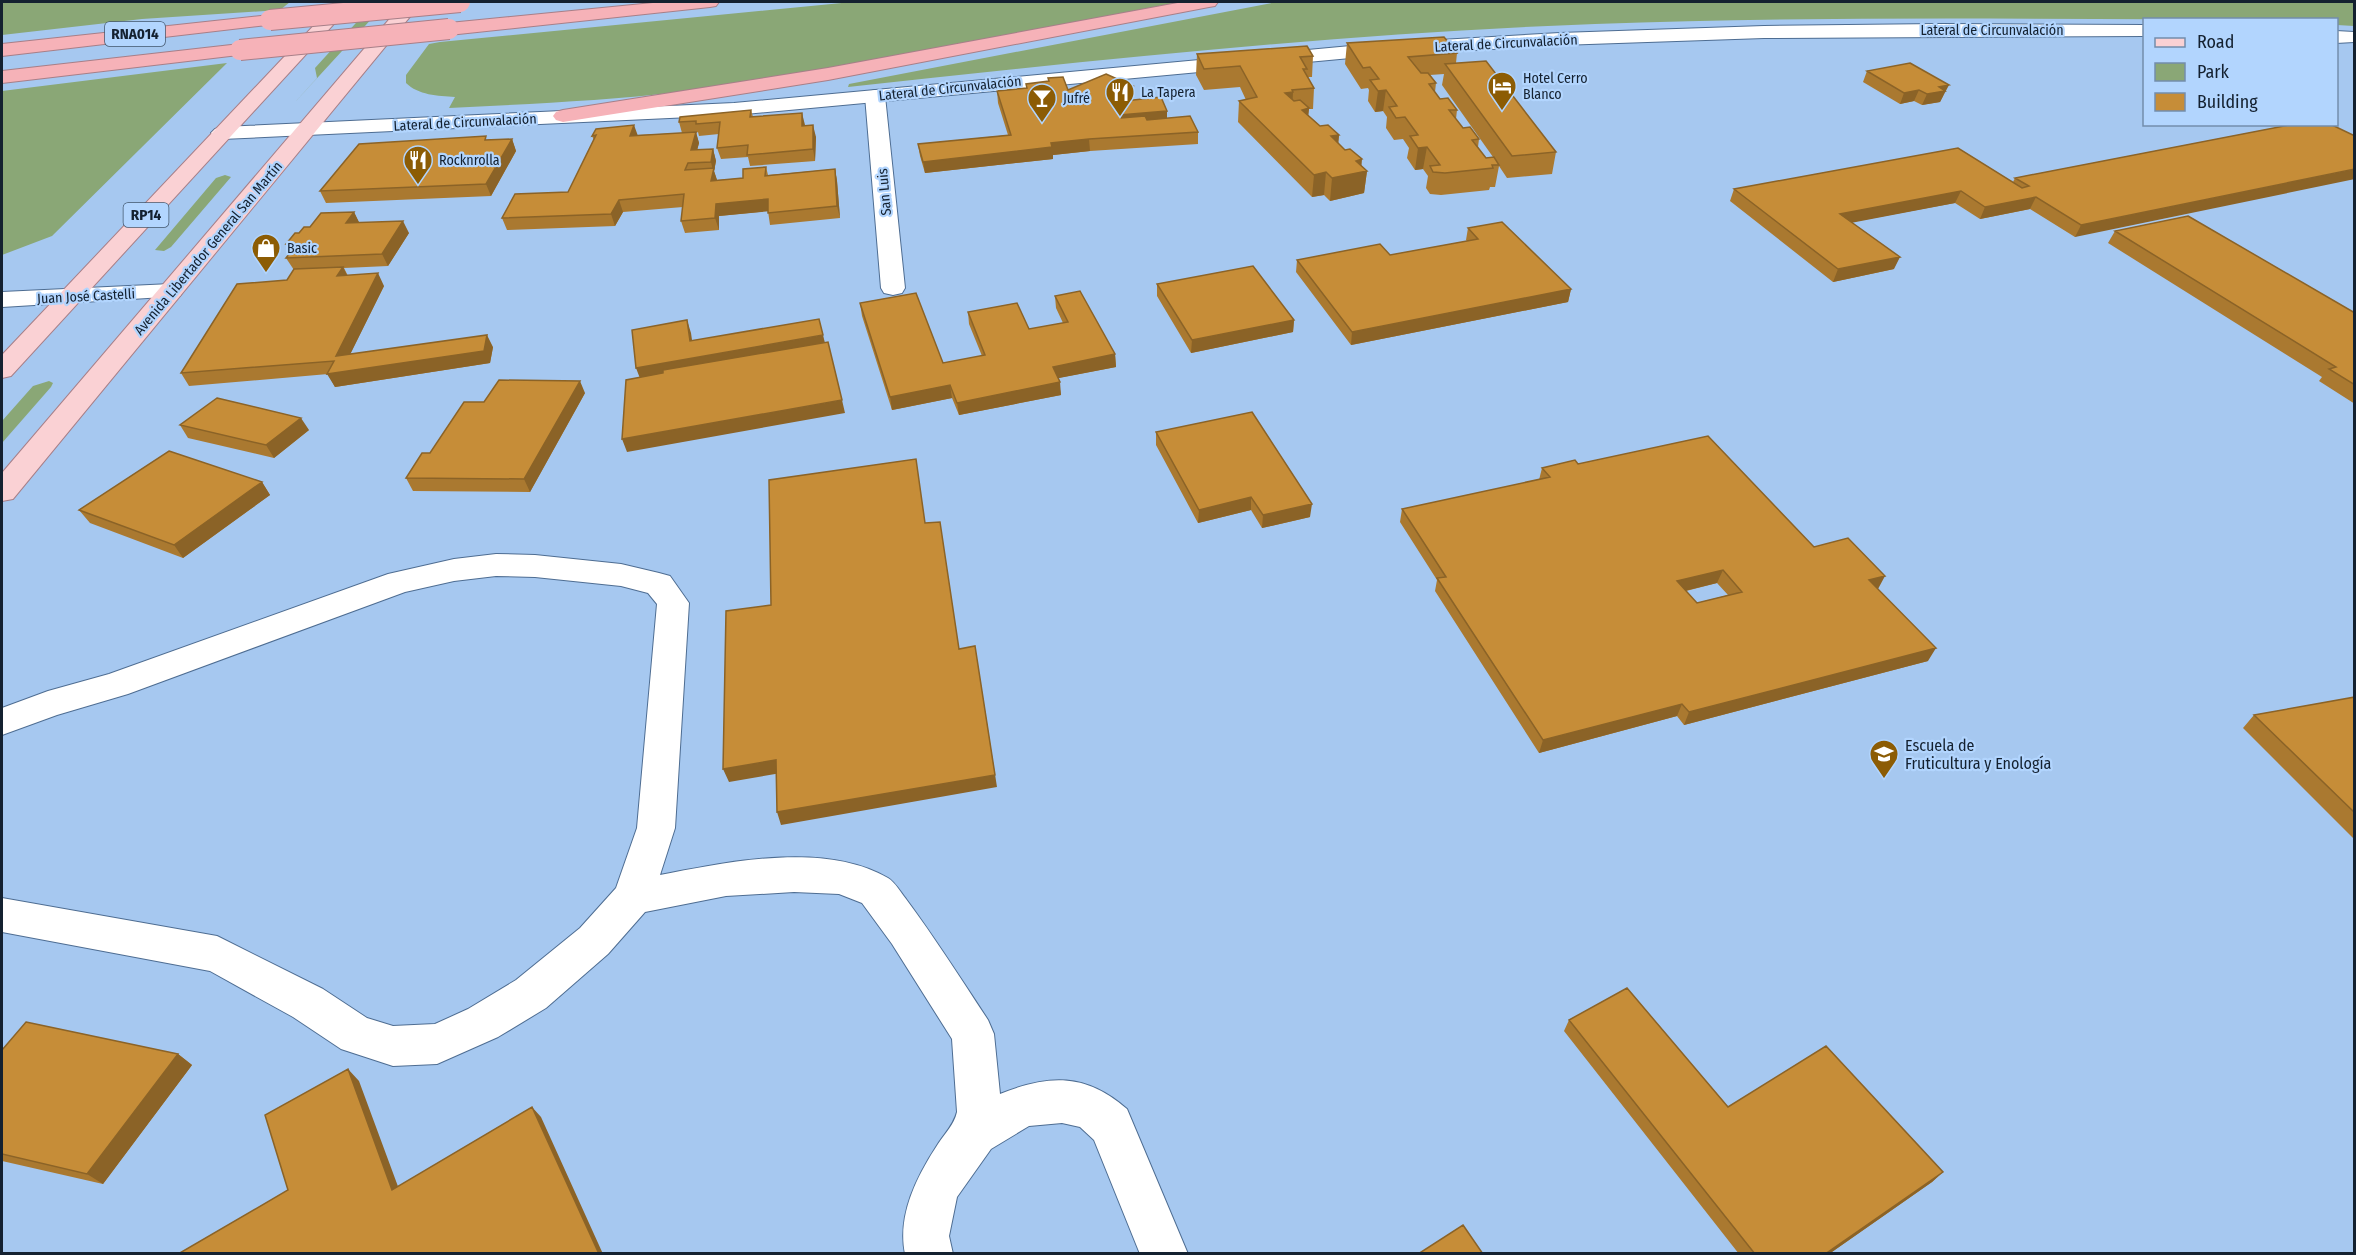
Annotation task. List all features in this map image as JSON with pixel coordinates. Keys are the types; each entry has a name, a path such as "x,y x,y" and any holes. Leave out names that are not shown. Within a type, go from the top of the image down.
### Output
{"highway":[{"name":"RNA014","path":"2,50 270,20 460,2"},
{"name":"RNA014","path":"2,77 710,2"},
{"path":"563,116 828,74 1209,2"}],"main road":[{"name":"RP14","path":"70,297 345,2"},
{"name":"Avenida Libertador General San Martín","path":"2,492 413,2"},
{"path":"2,370 70,297"}],"street":[{"name":"Lateral de Circunvalación","path":"222,133 734,109 1372,50 1560,39 1764,32 2143,31"},
{"path":"2338,37 2355,38"},
{"name":"San Luis","path":"874,96 893,288"},
{"name":"Juan José Castelli","path":"2,300 171,291"},
{"path":"2,722 48,704 116,685 399,582 454,570 496,565 535,566 621,575 659,584 673,603 656,828 633,897 594,941 531,994 483,1023 437,1044 393,1046 356,1035 308,1003 217,954 2,915"},
{"path":"633,897 726,879 794,875 841,877 876,891 906,931 973,1034 979,1112 975,1133"},
{"path":"929,1254 924,1236 936,1189 958,1154 975,1133 1008,1112 1029,1104 1062,1101 1092,1108 1112,1125 1132,1180 1164,1254"}],"green space":[{"path":"2,2 290,2 280,10 142,19 2,35"},
{"path":"375,2 387,2 296,101 317,78 315,68"},
{"path":"852,2 1180,2 868,62 680,92 564,102 449,108 455,97 422,92 406,83 406,75 429,44 440,42"},
{"path":"1277,2 2354,2 2354,26 2338,25 2338,18 1780,20 1595,24 1314,41 848,87 849,84"},
{"path":"227,63 52,236 2,255 2,91"},
{"path":"225,175 231,177 171,247 164,251 155,250 216,178"},
{"path":"49,381 53,383 51,387 2,443 2,421 33,386"}],"building":[{"path":"1444,37 1457,53 1408,57 1421,73 1428,73 1436,83 1429,84 1440,99 1448,98 1457,110 1449,110 1463,128 1470,127 1479,139 1472,140 1486,158 1494,157 1499,165 1492,165 1493,168 1433,172 1430,166 1440,165 1427,147 1418,148 1410,136 1418,135 1405,117 1396,118 1389,107 1397,106 1386,90 1378,91 1370,80 1379,79 1370,67 1363,68 1347,43"},
{"path":"1307,46 1313,56 1300,57 1307,69 1303,69 1314,88 1285,93 1294,101 1300,100 1309,108 1302,110 1320,126 1328,125 1339,135 1331,136 1345,150 1350,149 1362,159 1356,161 1367,171 1332,178 1326,172 1314,175 1239,101 1257,97 1240,66 1204,69 1197,54"},
{"path":"1486,61 1556,152 1512,156 1445,64"},
{"path":"1910,63 1949,85 1939,87 1945,91 1927,94 1919,90 1904,93 1867,71"},
{"path":"1106,74 1133,86 1112,95 1115,102 1161,97 1167,111 1120,115 1121,118 1145,116 1147,120 1190,116 1198,132 1051,143 1052,147 923,162 918,144 1011,135 997,91 1027,88 1026,84 1049,81 1048,78 1063,77 1068,90"},
{"path":"751,110 750,117 802,113 802,126 813,125 813,149 747,155 748,145 717,148 720,122 696,124 696,121 679,122 680,117"},
{"path":"634,125 630,136 696,132 691,150 713,149 711,162 688,163 685,170 714,168 711,181 743,178 743,169 766,167 765,176 835,169 837,206 768,213 768,199 716,204 715,218 681,221 684,194 619,200 611,214 502,218 515,194 568,192 596,135 592,136 596,129"},
{"path":"2284,126 2334,126 2355,136 2355,169 2081,225 2036,197 1985,207 1961,191 1840,214 1900,257 1838,269 1734,189 1958,148 2022,188 2029,186 2015,178"},
{"name":"Rocknrolla","path":"486,136 485,140 512,139 486,184 320,191 359,144"},
{"path":"354,212 346,223 403,221 382,254 286,258 297,244 286,244 295,233 299,233 304,227 310,227 321,213"},
{"path":"2188,216 2355,313 2355,385 2329,369 2336,367 2115,231"},
{"path":"1502,222 1571,289 1352,332 1297,260 1380,244 1390,255 1478,239 1468,228"},
{"path":"1253,266 1294,320 1192,340 1157,284"},
{"path":"343,267 337,276 378,273 336,356 487,335 484,351 327,374 334,361 181,373 237,284 287,280 294,269"},
{"path":"1080,291 1115,354 1053,367 1060,382 957,403 950,385 890,397 860,303 916,293 943,363 985,355 968,312 1017,303 1029,329 1068,322 1055,296"},
{"path":"819,319 823,335 636,368 632,330 687,320 690,341"},
{"path":"828,342 842,400 622,439 626,380 663,373 663,370"},
{"path":"499,380 580,381 524,479 406,478 422,453 430,453 464,402 484,402"},
{"path":"217,398 301,418 266,445 180,425"},
{"path":"1252,412 1312,504 1263,515 1251,497 1199,510 1156,432"},
{"path":"1708,436 1814,547 1848,538 1885,576 1869,580 1936,648 1689,712 1682,704 1543,740 1437,578 1446,577 1402,509 1550,477 1542,468 1575,460 1578,464","holes":["1723,570 1742,592 1697,603 1677,581"]},
{"path":"169,451 262,482 174,545 79,510"},
{"path":"916,459 925,523 940,522 959,649 975,646 995,775 777,812 776,760 723,769 726,611 771,605 769,480"},
{"path":"2355,697 2355,813 2254,715"},
{"path":"1627,988 1728,1107 1826,1046 1943,1172 1825,1254 1755,1254 1569,1020"},
{"path":"26,1022 178,1054 87,1174 2,1154 2,1050"},
{"path":"348,1069 392,1190 532,1107 599,1254 178,1254 288,1190 265,1115"},
{"path":"1463,1225 1483,1254 1418,1254"}],"place":[{"name":"Hotel Cerro Blanco","path":"1502,112"},
{"name":"La Tapera","path":"1120,118"},
{"name":"Jufré","path":"1042,124"},
{"name":"Rocknrolla","path":"418,186"},
{"name":"Basic","path":"266,274"},
{"name":"Escuela de Fruticultura y Enología","path":"1884,780"}]}
